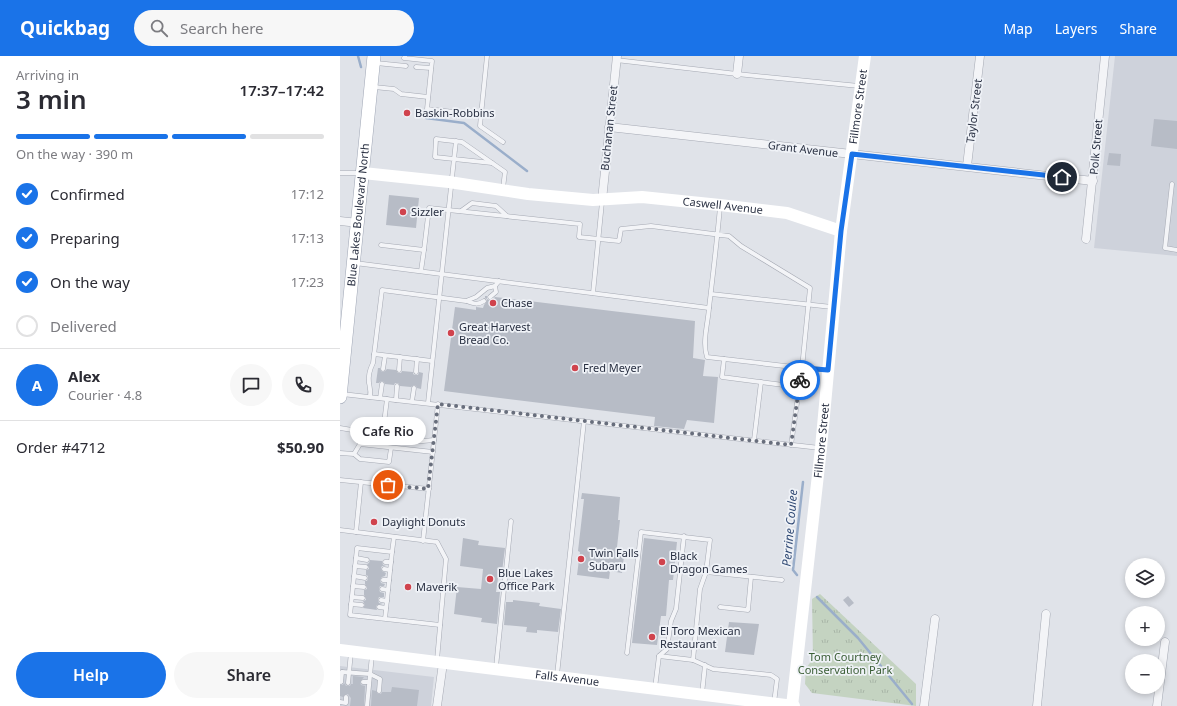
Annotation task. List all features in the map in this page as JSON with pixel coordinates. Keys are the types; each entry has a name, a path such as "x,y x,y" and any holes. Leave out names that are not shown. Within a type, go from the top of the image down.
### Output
{"main road":[{"name":"Blue Lakes Boulevard North","path":"340,395 343,344 354,263 374,59"}],"street":[{"path":"737,74 739,56"},
{"name":"Fillmore Street","path":"793,706 821,448 841,231 862,87 865,56"},
{"name":"Taylor Street","path":"967,166 980,56"},
{"name":"Polk Street","path":"1086,239 1105,56"},
{"name":"Buchanan Street","path":"602,200 616,58"},
{"name":"Grant Avenue","path":"609,126 1093,181"},
{"name":"Caswell Avenue","path":"363,173 452,182 535,195 593,200 642,197 787,213 841,231"},
{"path":"340,221 358,223"},
{"path":"1037,706 1046,614"},
{"path":"924,706 935,619"},
{"path":"1157,706 1164,646"},
{"name":"Falls Avenue","path":"346,651 702,694 745,703 793,706"},
{"path":"437,706 440,662"}],"lane":[{"path":"487,56 480,126 504,142"},
{"path":"396,65 404,57 432,61 427,109 481,115"},
{"path":"616,58 737,74 862,87"},
{"path":"374,59 406,66"},
{"path":"416,67 431,68"},
{"path":"371,86 394,89 401,94 428,97"},
{"path":"493,163 435,157 436,139 462,142 493,163 505,172 502,190"},
{"path":"428,403 456,141"},
{"path":"340,173 363,173"},
{"path":"1172,184 1165,248 1177,250"},
{"path":"593,293 602,200"},
{"path":"461,212 472,203 496,206 507,217"},
{"path":"720,205 705,350 707,357 828,370"},
{"path":"421,271 429,208 580,224 578,237 619,241 621,229 651,226 729,236 741,246 810,288 802,368 791,445"},
{"path":"382,245 424,250"},
{"path":"354,263 709,308"},
{"path":"466,301 476,297 487,288 494,286 499,281"},
{"path":"490,297 496,292 494,286"},
{"path":"370,397 370,369 373,363 382,290 440,297 466,301 474,304 479,304 484,301"},
{"path":"711,294 834,308"},
{"path":"374,354 432,361"},
{"path":"383,369 385,356"},
{"path":"399,370 400,357"},
{"path":"416,372 417,359"},
{"path":"724,359 722,377 799,387"},
{"path":"754,440 761,382"},
{"path":"380,398 382,384"},
{"path":"396,400 397,386"},
{"path":"412,402 414,388"},
{"path":"340,395 438,404 821,448"},
{"path":"369,436 379,432 384,423 387,399"},
{"path":"423,540 438,404"},
{"path":"557,676 584,421"},
{"path":"340,428 358,431 372,438 412,442 434,440"},
{"path":"354,454 360,444 433,452"},
{"path":"340,453 354,454 360,459 389,462 391,448"},
{"path":"340,480 428,489"},
{"path":"356,532 361,482"},
{"path":"496,670 511,521"},
{"path":"340,530 437,542 446,559 440,625 440,662"},
{"path":"627,653 640,532 684,536 710,540 706,572 700,589 693,660"},
{"path":"655,689 659,656 667,649 671,621 676,608 684,536"},
{"path":"385,619 394,537"},
{"path":"392,552 357,548 350,615 440,625"},
{"path":"356,558 367,560"},
{"path":"385,562 391,562"},
{"path":"355,566 366,567"},
{"path":"384,569 390,570"},
{"path":"706,572 782,580"},
{"path":"354,576 365,578"},
{"path":"720,607 748,610 751,577"},
{"path":"383,580 389,580"},
{"path":"353,586 364,588"},
{"path":"382,589 388,590"},
{"path":"352,597 363,598"},
{"path":"380,600 387,601"},
{"path":"351,604 362,605"},
{"path":"380,607 386,608"},
{"path":"346,651 350,681"},
{"path":"367,706 372,654"},
{"path":"659,656 693,660 713,669 772,675 777,680 774,704"},
{"path":"702,694 705,665"},
{"path":"341,682 341,673 350,672 370,674 380,680 379,691"},
{"path":"363,682 369,682"},
{"path":"340,702 346,703 346,697"}],"shaded area":[{"path":"1115,56 1177,56 1177,256 1094,248"},
{"path":"340,666 434,677 431,706 340,706"}],"green space":[{"name":"Tom Courtney Conservation Park","path":"820,594 916,684 916,706 812,693 805,684 806,668 813,659 812,599"}],"building":[{"path":"1154,119 1177,121 1177,149 1151,146"},
{"path":"1109,153 1121,154 1120,166 1107,165"},
{"name":"Sizzler","path":"389,195 419,198 416,228 386,225"},
{"name":"Fred Meyer","path":"495,297 695,321 693,358 705,360 703,376 718,377 714,423 687,420 684,429 654,426 655,417 444,391 455,307 476,310 476,307 483,308 487,299 492,300"},
{"path":"378,368 380,368 383,372 387,369 396,370 398,373 401,373 402,371 413,372 415,375 418,375 419,372 423,373 421,389 414,385 411,387 400,386 398,383 395,383 394,385 385,384 382,381 376,383"},
{"path":"582,493 620,497 618,520 620,520 616,556 624,556 622,573 610,571 609,579 577,575 580,552 578,551 584,499 581,499"},
{"name":"Blue Lakes Office Park","path":"463,538 479,541 478,545 505,548 502,572 499,571 496,592 500,592 497,624 481,622 482,618 454,614 457,587 481,589 483,569 460,566"},
{"path":"644,538 677,542 673,580 669,580 666,616 661,616 657,645 632,643"},
{"path":"370,560 382,561 383,565 386,566 382,566 381,568 382,571 386,573 380,580 381,583 385,584 384,586 380,586 379,589 380,592 384,593 384,597 379,597 378,600 379,603 383,604 377,605 377,610 363,608 365,605 363,601 366,600 364,590 367,589 365,581 367,581 368,578 366,575 366,570 369,569 367,564"},
{"path":"848,596 854,603 849,607 843,600"},
{"path":"513,600 540,603 539,606 561,609 558,632 537,630 537,633 526,632 527,627 504,625 506,602 513,602"},
{"path":"729,622 759,624 754,655 725,652"},
{"path":"353,676 364,677 360,682 361,685 365,686 364,706 350,706 351,698 348,694 343,697 340,696 340,685 343,685 344,683 346,686 350,686 353,684"},
{"path":"392,687 419,690 417,706 371,706 372,690 376,691 378,694 381,694 382,692 391,692"}],"waterway":[{"name":"Perrine Coulee","path":"358,56 361,67"},
{"name":"Perrine Coulee","path":"426,118 464,123 527,171"},
{"name":"Perrine Coulee","path":"797,575 793,570 803,482"},
{"name":"Perrine Coulee","path":"817,597 858,638 912,704"}],"way so far":[{"path":"388,485 428,489 438,404 791,445 800,380"}],"place":[{"name":"Baskin-Robbins","path":"407,113"},
{"name":"Sizzler","path":"403,212"},
{"name":"Chase","path":"493,303"},
{"name":"Great Harvest Bread Co.","path":"451,333"},
{"name":"Fred Meyer","path":"575,368"},
{"name":"Cafe Rio","path":"388,485"},
{"name":"Daylight Donuts","path":"374,522"},
{"name":"Twin Falls Subaru","path":"581,559"},
{"name":"Black Dragon Games","path":"662,562"},
{"name":"Blue Lakes Office Park","path":"490,579"},
{"name":"Maverik","path":"408,587"},
{"name":"El Toro Mexican Restaurant","path":"652,637"}],"route":[{"path":"800,380 802,368 828,370 841,231 852,154 1062,177"}]}
